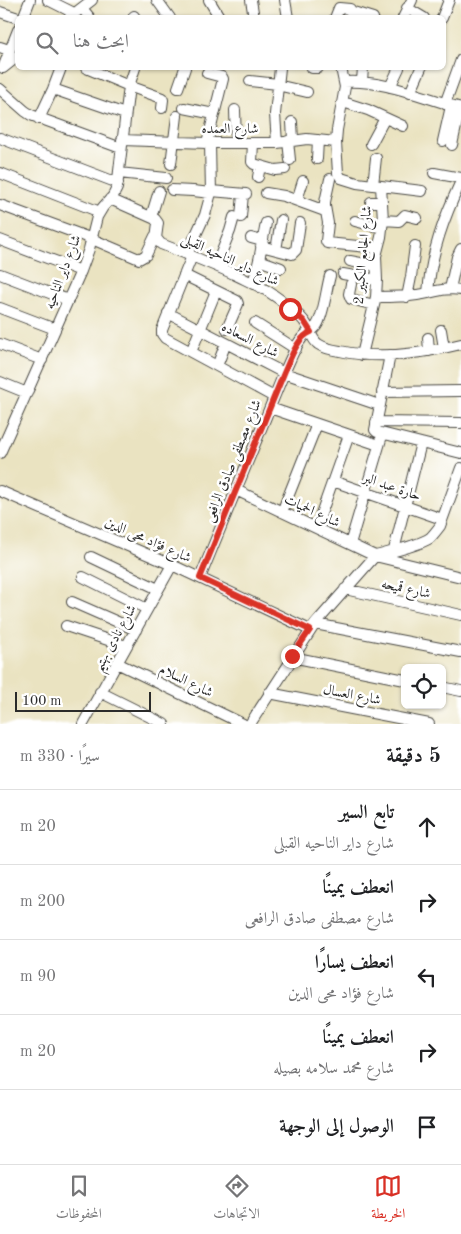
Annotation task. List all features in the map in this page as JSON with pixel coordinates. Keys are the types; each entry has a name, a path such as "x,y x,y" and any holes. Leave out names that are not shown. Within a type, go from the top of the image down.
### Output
{"street":[{"path":"24,15 30,0"},
{"path":"48,0 75,13 92,0"},
{"path":"157,0 168,15"},
{"path":"209,0 218,15"},
{"path":"252,0 254,15"},
{"path":"285,0 288,15"},
{"path":"443,15 449,0"},
{"path":"336,15 339,8 350,9 365,15"},
{"path":"407,9 418,15"},
{"path":"0,12 15,17"},
{"path":"1,69 15,37"},
{"path":"448,143 461,60"},
{"path":"38,119 60,70"},
{"path":"91,70 162,98 162,108"},
{"name":"شارع داير الناحيه","path":"0,453 81,271 92,239 94,225 100,212 116,192 129,86 134,70"},
{"path":"178,88 184,70"},
{"path":"253,143 252,162 254,164 275,170 287,165 286,142 275,114 280,70"},
{"path":"341,70 344,93 336,142 338,173 340,177 357,183 422,192"},
{"path":"362,81 363,70"},
{"path":"390,87 398,70"},
{"path":"410,93 420,70"},
{"path":"207,73 224,79 208,143 211,192 205,215 162,334 274,397"},
{"path":"250,81 307,92"},
{"path":"344,82 362,81 390,87 454,106"},
{"name":"شارع العمده","path":"0,89 24,111 38,119 122,144 173,142 253,143 307,139 336,142"},
{"path":"53,89 125,114"},
{"path":"343,102 368,110 404,126"},
{"path":"235,110 236,143"},
{"path":"171,164 173,142 180,112 214,114"},
{"path":"371,144 385,118"},
{"path":"286,142 292,122"},
{"path":"0,138 118,178 166,178"},
{"path":"317,159 318,140"},
{"name":"شارع الجامع الكبير 2","path":"362,355 375,301 376,266 383,224 382,202 377,186 376,158"},
{"path":"258,177 260,166"},
{"path":"0,173 100,212"},
{"path":"428,293 435,245 461,179 434,173"},
{"path":"330,179 325,202 328,222 326,241 328,244 378,248"},
{"path":"297,200 303,181"},
{"path":"172,190 245,194 238,217 230,231 216,266"},
{"path":"151,217 159,191"},
{"path":"266,193 284,196 325,211"},
{"path":"0,205 92,239 139,259 144,257 155,236 158,223 151,217 110,199"},
{"path":"370,202 382,202"},
{"path":"355,221 383,224 399,221 405,215 417,218"},
{"path":"276,250 281,220"},
{"path":"253,284 266,223"},
{"path":"251,238 276,250 292,254 300,223"},
{"name":"شارع داير الناحيه القبلى","path":"155,236 161,244 216,266 268,292 304,321 319,345 362,355 390,355 429,351 461,344"},
{"path":"0,240 81,271"},
{"path":"407,296 415,246"},
{"path":"450,289 457,257 461,249"},
{"path":"259,260 281,268"},
{"path":"350,261 376,266"},
{"path":"0,274 68,300"},
{"path":"343,274 377,280"},
{"path":"184,275 238,303 227,329"},
{"name":"شارع مصطفى صادق الرافعى","path":"200,578 284,373 302,338 316,326 321,314 330,276"},
{"path":"351,284 349,294 351,298 375,301 437,290 461,290"},
{"path":"191,352 216,291"},
{"path":"0,308 55,329"},
{"name":"شارع السعاده","path":"168,313 284,373 379,405"},
{"path":"255,323 296,349"},
{"path":"441,330 444,348"},
{"path":"428,338 429,351"},
{"path":"217,366 226,343"},
{"path":"0,344 42,360"},
{"path":"390,355 375,430 383,434 461,453"},
{"path":"0,382 27,393"},
{"path":"382,392 461,391"},
{"path":"270,408 379,445"},
{"path":"376,422 461,423"},
{"path":"282,512 317,424"},
{"path":"350,544 383,434"},
{"path":"316,528 349,435"},
{"path":"394,550 421,443"},
{"path":"250,724 292,656 313,627 375,556 422,542 436,532 440,526 461,468"},
{"name":"حارة عبد البر","path":"333,481 442,519"},
{"name":"شارع الحميات","path":"236,490 375,556 461,577"},
{"name":"شارع فؤاد محى الدين","path":"0,492 313,627 461,652"},
{"path":"91,558 158,589"},
{"name":"شارع نادى بهتيم","path":"87,723 100,692 172,565"},
{"path":"83,577 147,609"},
{"name":"شارع قميحه","path":"345,590 461,615"},
{"path":"72,602 136,630"},
{"path":"66,626 126,646"},
{"path":"292,656 401,679"},
{"name":"شارع السلام","path":"117,663 243,724"},
{"path":"446,688 461,691"},
{"path":"100,692 164,724"},
{"name":"شارع العسال","path":"269,693 428,724"}],"route":[{"path":"290,309 304,321 311,332 300,340 284,373 200,578 310,630 292,656"}]}
